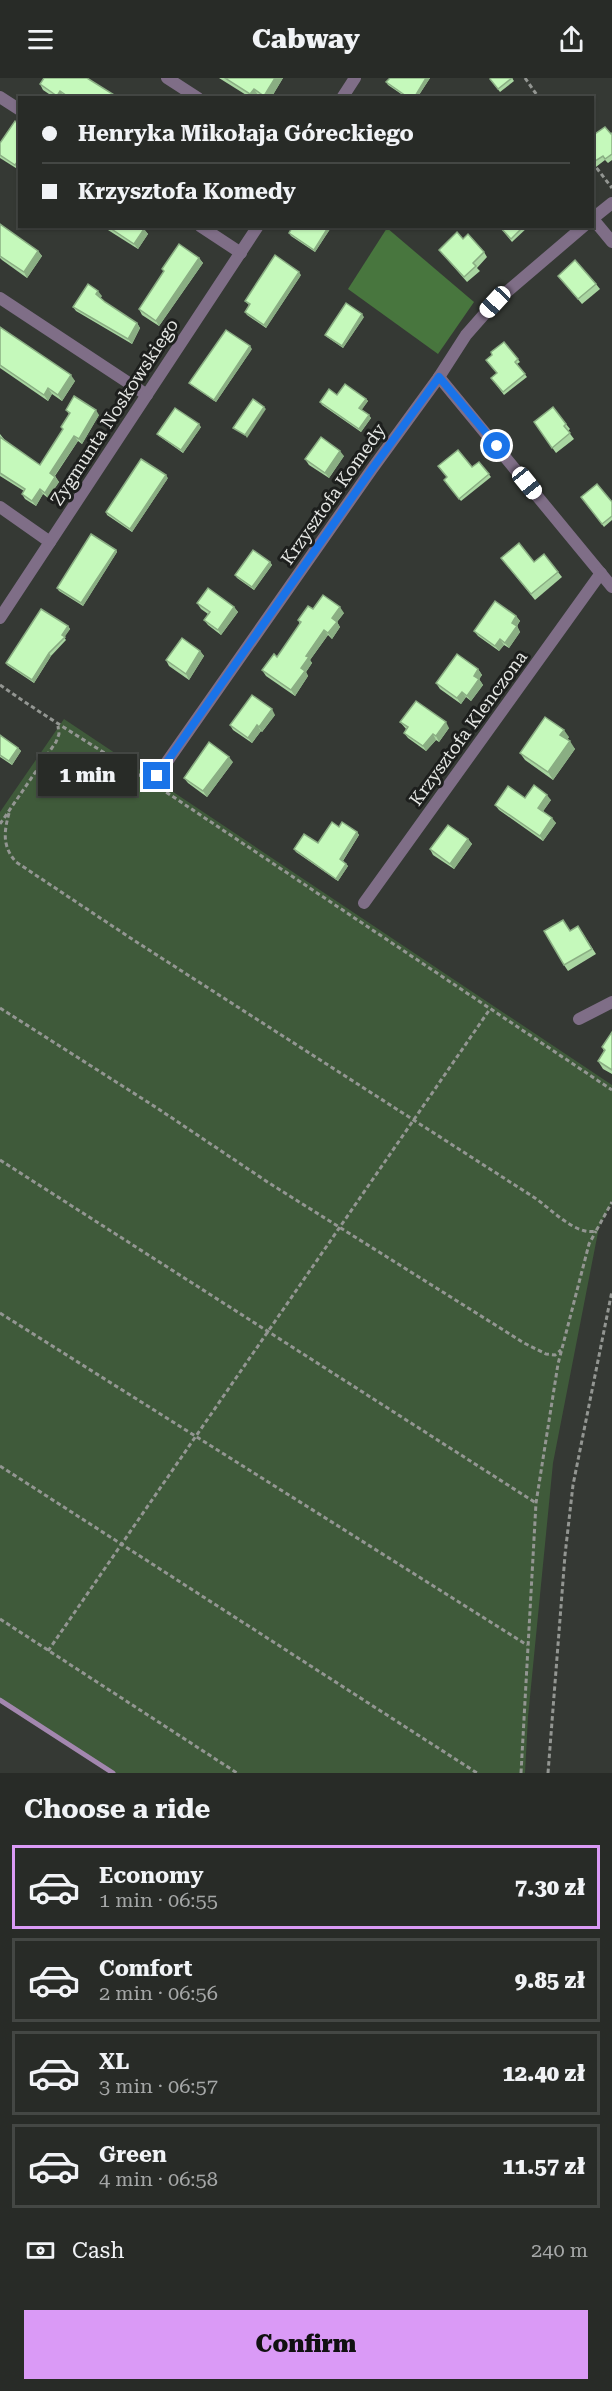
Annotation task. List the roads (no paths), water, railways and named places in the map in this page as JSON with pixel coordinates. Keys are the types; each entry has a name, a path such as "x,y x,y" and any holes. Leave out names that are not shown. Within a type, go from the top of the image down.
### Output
{"street":[{"path":"167,78 195,96"},
{"path":"343,96 355,78"},
{"path":"0,97 18,109"},
{"path":"594,218 612,203"},
{"path":"594,220 612,242"},
{"path":"203,228 241,253"},
{"name":"Zygmunta Noskowskiego","path":"0,618 257,228"},
{"name":"Krzysztofa Komedy","path":"156,782 466,335 495,302 582,228"},
{"path":"0,298 147,396"},
{"path":"439,377 612,587"},
{"path":"0,507 50,542"},
{"name":"Krzysztofa Klenczona","path":"364,903 601,573"},
{"path":"579,1019 612,1002"}],"waterway":[{"path":"0,1700 113,1773"}]}
